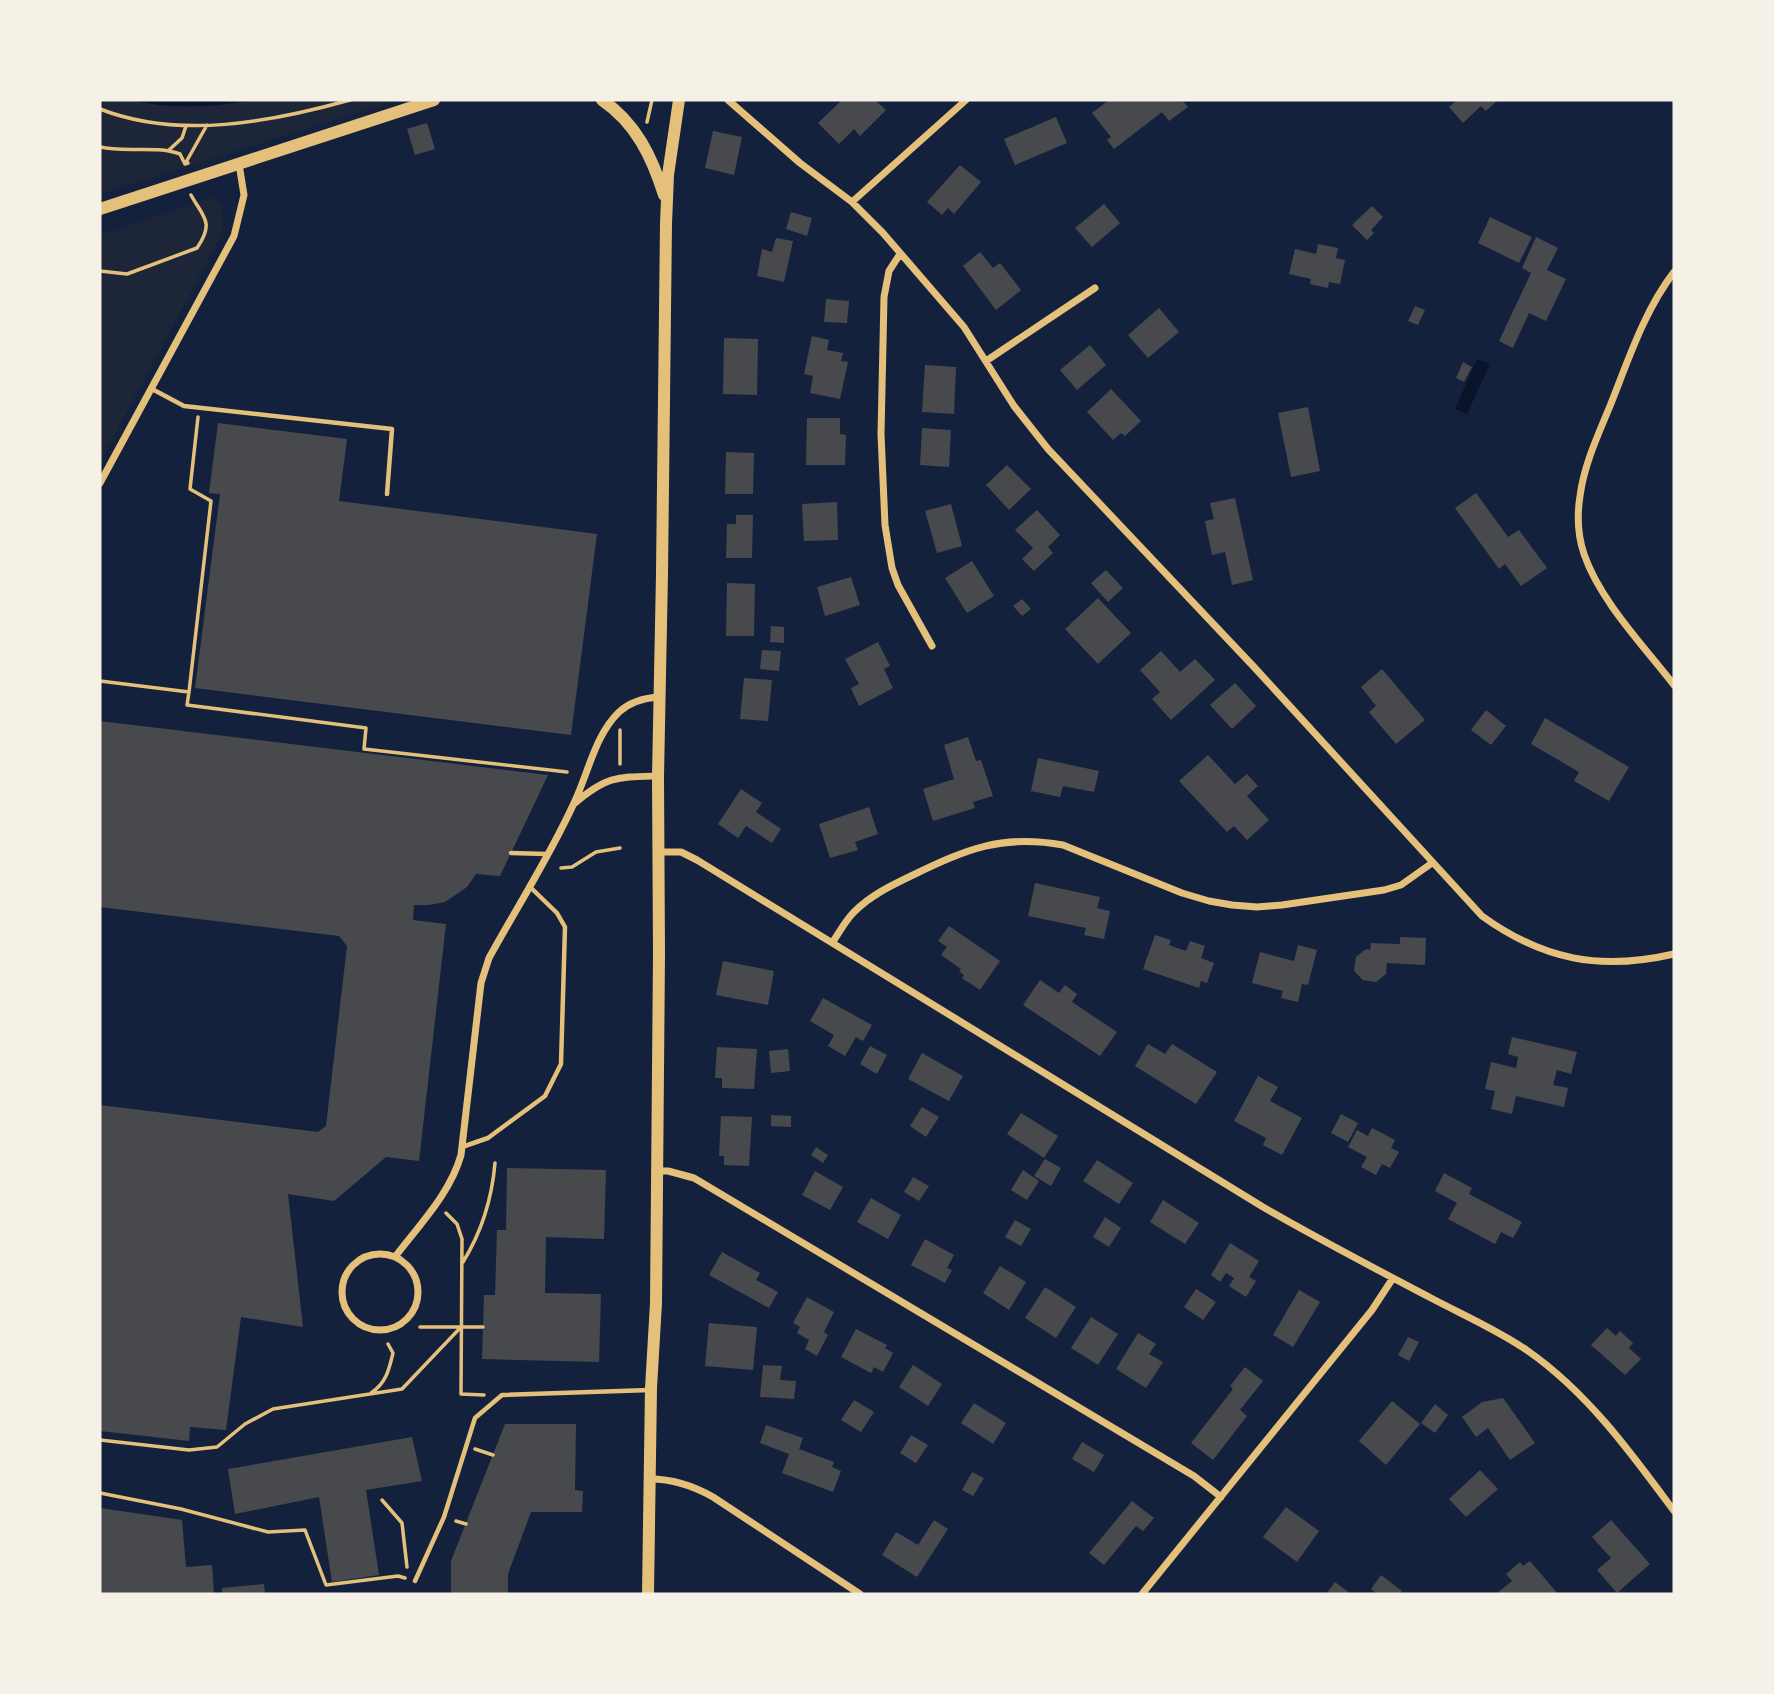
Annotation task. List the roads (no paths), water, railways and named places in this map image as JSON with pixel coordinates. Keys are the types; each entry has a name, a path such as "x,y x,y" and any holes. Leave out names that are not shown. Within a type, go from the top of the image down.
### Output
{"main road":[{"path":"100,209 434,100"},
{"path":"602,100 618,113 643,142 666,202"},
{"path":"648,1594 651,1390 656,1303 657,776 666,202 679,100"}],"street":[{"path":"728,100 800,163 852,202 958,319 1014,406 1048,449 1254,667 1482,916 1519,940 1564,957 1631,961 1674,954"},
{"path":"852,202 966,100"},
{"path":"100,482 234,236 244,195 239,164"},
{"path":"900,254 889,271 884,297 881,434 885,525 892,568 898,585 932,646"},
{"path":"1674,272 1633,347 1590,456 1578,517 1584,555 1594,575 1620,616 1674,685"},
{"path":"986,361 1095,288"},
{"path":"396,1257 449,1185 456,1171 481,983 489,958 574,803 608,727 619,712 646,698 658,697"},
{"path":"574,803 606,780 657,776"},
{"path":"832,943 852,914 884,889 956,854 995,844 1041,841 1063,845 1195,897 1257,907 1384,890 1401,885 1432,863"},
{"path":"657,852 681,852 697,860 1263,1207 1499,1333 1552,1370 1627,1448 1674,1511"},
{"path":"657,1171 694,1178 1182,1469 1221,1497"},
{"path":"370,1255 396,1257 414,1274 418,1299 413,1311 405,1321 382,1331 358,1324 343,1304 344,1280 350,1269 359,1260 370,1255"},
{"path":"1142,1594 1372,1310 1393,1278"},
{"path":"650,1479 676,1481 695,1487 860,1594"}],"lane":[{"path":"152,389 184,407 392,429 387,494"},
{"path":"511,853 547,854"},
{"path":"461,1147 488,1138 545,1096 561,1064 565,927 557,913 529,886"},
{"path":"415,1581 444,1517 475,1418 502,1395 651,1390"}]}
